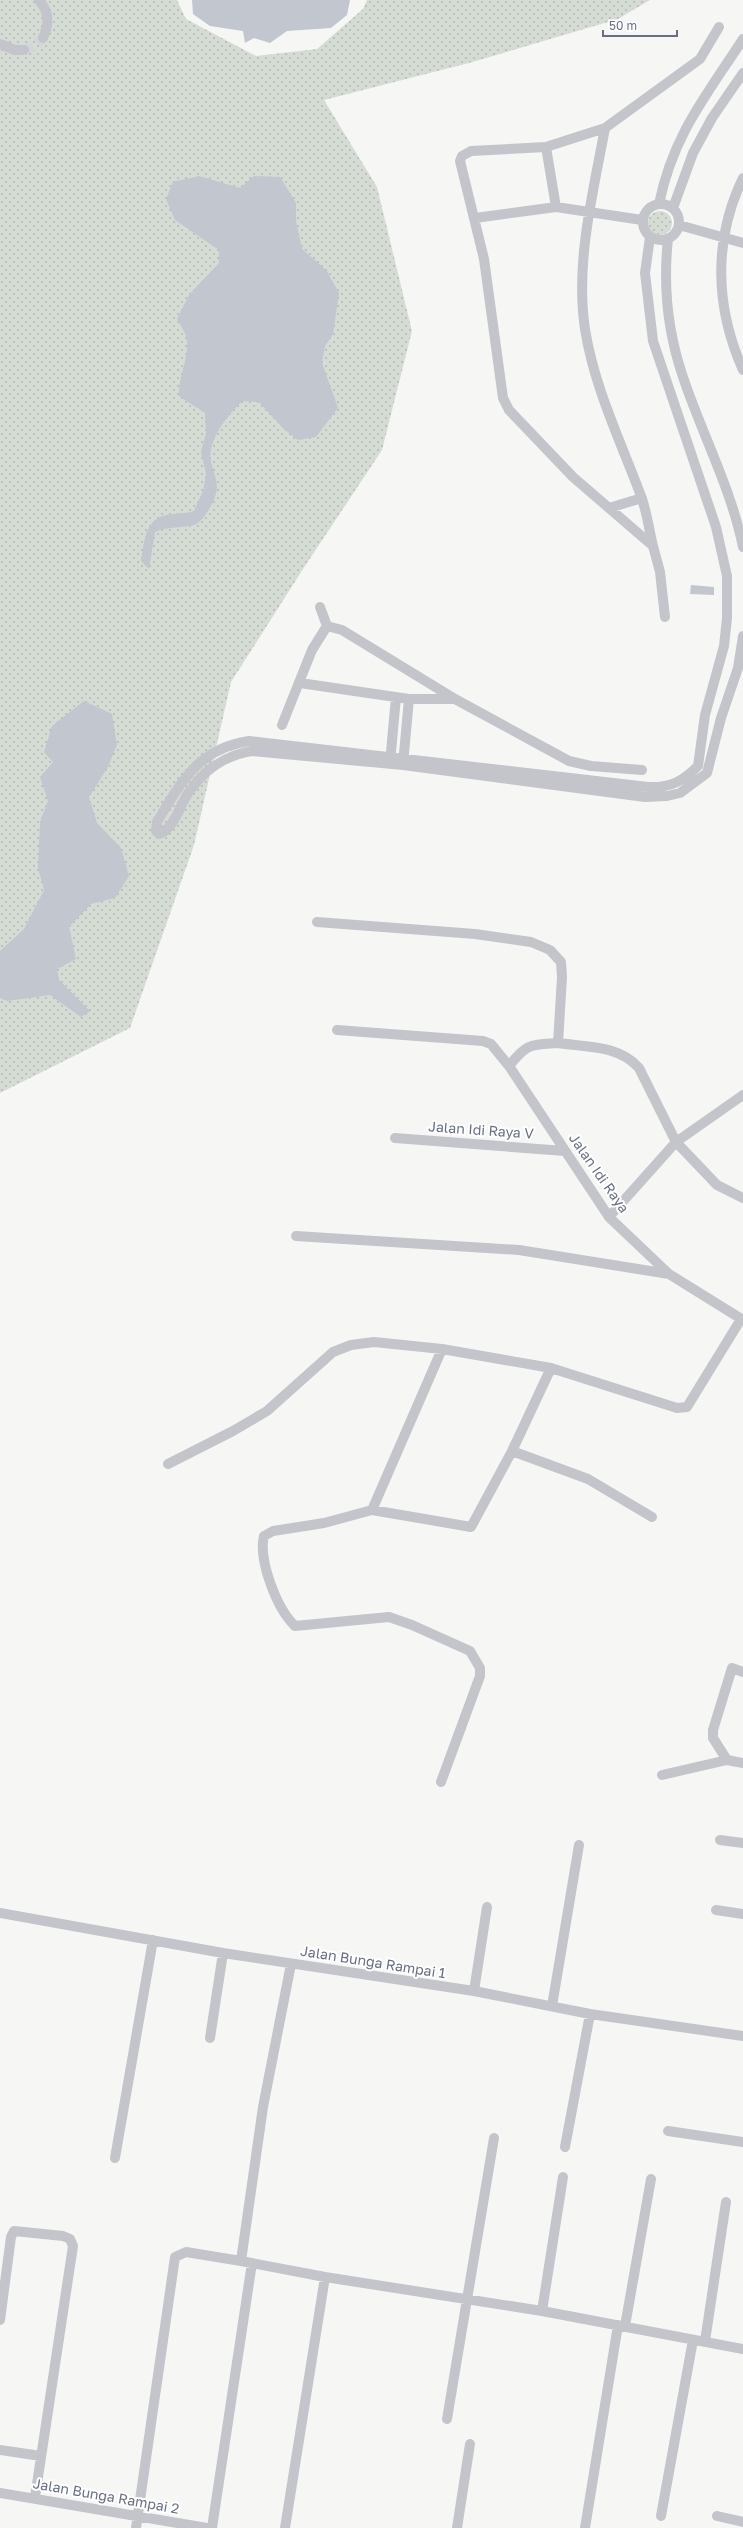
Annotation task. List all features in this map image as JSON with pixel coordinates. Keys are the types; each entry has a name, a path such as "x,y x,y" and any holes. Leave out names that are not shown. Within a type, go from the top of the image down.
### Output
{"street":[{"path":"39,0 46,9 48,18 48,27 43,38"},
{"path":"653,546 574,477 509,410 503,398 484,259 460,166 462,156 471,151 546,147 605,128 700,59 710,46 719,27"},
{"path":"659,204 665,172 678,142 706,93 743,39"},
{"path":"0,44 15,50 24,50"},
{"path":"673,208 693,154 712,118 743,73"},
{"path":"605,128 589,212 583,276 585,330 593,362 617,435 642,498 660,572 665,617"},
{"path":"546,147 556,207"},
{"path":"743,178 734,196 721,260 722,304 735,352 743,370"},
{"path":"659,204 673,208 678,216 679,225 673,236 659,241 650,237 646,233 642,220 648,209 659,204"},
{"path":"474,218 556,207 642,220"},
{"path":"679,225 743,243"},
{"path":"390,761 259,740 237,742 213,752 190,770 157,822 156,831 158,834 167,829 188,792 201,778 222,760 241,752 265,751 390,761 404,762 511,775 648,787 669,786 686,778 698,766 705,715 724,646 727,618 727,576 716,528 653,341 645,273 650,237"},
{"path":"668,239 665,287 674,344 683,377 731,499 743,547"},
{"path":"609,508 642,498"},
{"path":"320,607 327,626"},
{"path":"282,725 312,650 327,626"},
{"path":"327,626 342,630 455,699 569,761 591,766 642,770"},
{"path":"511,775 645,797 667,796 680,793 707,774 721,718 736,675 743,636"},
{"path":"300,683 409,699 455,699"},
{"path":"390,761 396,697"},
{"path":"404,762 409,699"},
{"path":"705,715 721,718"},
{"path":"317,922 475,934 531,942 550,950 561,962 562,978 558,1043"},
{"name":"Jalan Idi Raya","path":"337,1030 483,1041 491,1044 509,1066 609,1218 669,1274 742,1319"},
{"path":"509,1066 519,1053 529,1045 558,1043 608,1049 623,1053 639,1068 676,1142 717,1185 743,1198"},
{"path":"609,1218 676,1142 743,1095"},
{"name":"Jalan Idi Raya V","path":"395,1138 565,1150"},
{"path":"296,1236 519,1250 669,1274"},
{"path":"168,1464 233,1431 266,1411 333,1352 351,1345 374,1342 442,1349 551,1368 677,1408 687,1407 742,1319"},
{"path":"372,1510 442,1349"},
{"path":"441,1782 480,1676 477,1658 462,1646 390,1617 295,1626 287,1618 278,1602 262,1550 264,1536 268,1532 324,1523 372,1510 471,1527 512,1451 551,1368"},
{"path":"512,1451 588,1479 652,1517"},
{"path":"726,1760 713,1738 713,1730 732,1668 743,1672"},
{"path":"662,1775 726,1760 743,1763"},
{"path":"720,1840 743,1843"},
{"path":"552,2006 579,1845"},
{"path":"474,1991 488,1907"},
{"path":"716,1910 743,1914"},
{"name":"Jalan Bunga Rampai 1","path":"0,1913 223,1953 474,1991 590,2014 743,2036"},
{"path":"114,2158 153,1940"},
{"path":"210,2038 223,1953"},
{"path":"241,2262 263,2107 291,1964"},
{"path":"565,2147 590,2014"},
{"path":"668,2131 743,2142"},
{"path":"447,2419 494,2138"},
{"path":"542,2311 564,2177"},
{"path":"585,2528 622,2326 652,2179"},
{"path":"705,2341 726,2202"},
{"path":"0,2320 11,2237 14,2231 63,2236 70,2239 73,2246 35,2498"},
{"path":"136,2528 176,2257 186,2252 325,2277 542,2311 743,2348"},
{"path":"212,2528 252,2263"},
{"path":"285,2528 325,2277"},
{"path":"661,2516 693,2340"},
{"path":"457,2528 470,2444"},
{"path":"0,2450 41,2456"},
{"name":"Jalan Bunga Rampai 2","path":"0,2492 207,2528"},
{"path":"717,2516 743,2522"}],"shaded area":[{"path":"0,0 177,0 186,19 256,56 317,49 363,9 367,0 650,0 618,19 469,63 324,100 377,187 412,331 382,450 303,569 231,682 194,845 130,1028 0,1093"},
{"path":"192,0 350,0 347,15 331,28 287,31 270,43 254,38 245,43 243,31 210,26 193,14"},
{"path":"199,176 240,188 254,176 280,177 296,203 296,221 302,249 326,270 339,293 333,334 325,346 322,363 338,408 316,437 298,440 284,429 259,402 242,401 223,423 213,442 210,454 217,488 210,508 196,524 155,532 149,569 141,561 144,541 148,529 152,523 163,516 194,511 203,491 206,474 201,452 206,433 205,413 179,396 187,340 177,319 189,295 219,263 219,250 175,220 166,199 173,182"},
{"path":"655,211 665,211 672,218 672,228 665,235 655,235 648,228 648,218"},
{"path":"691,585 714,587 714,595 690,594"},
{"path":"84,701 112,714 117,745 108,767 89,797 97,823 121,848 129,876 115,898 91,904 69,927 76,959 57,969 59,980 90,1011 81,1017 50,995 7,1001 0,998 0,951 24,929 44,890 38,868 40,822 48,801 40,777 53,762 44,752 52,726"}],"tunnel":[{"path":"24,50 32,47 43,38"}]}
